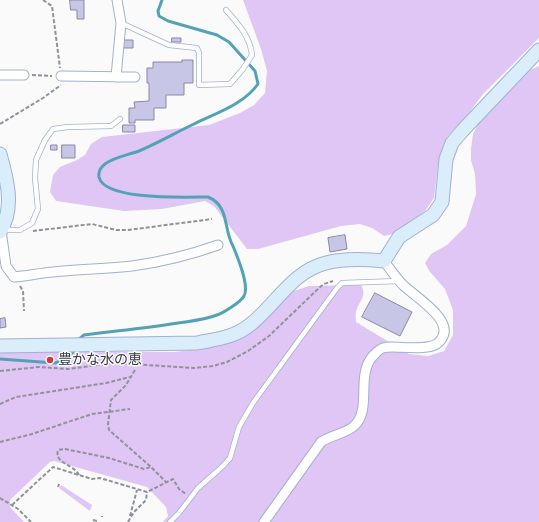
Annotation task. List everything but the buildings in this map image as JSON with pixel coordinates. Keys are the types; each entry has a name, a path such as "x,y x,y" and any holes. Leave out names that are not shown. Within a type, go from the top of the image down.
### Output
{"street":[{"path":"116,77 120,24 117,0"},
{"path":"384,261 399,237 433,215 442,202 446,159 452,144 539,50"},
{"path":"0,75 24,75"},
{"path":"61,76 134,77"},
{"path":"0,154 8,210 1,231 6,266 14,277 53,272 132,266 164,261 192,254 218,245"},
{"path":"0,346 197,343 228,338 251,324 295,280 309,270 326,263 343,260 359,259 384,261 400,281 438,315 443,323 444,333 439,343 428,348 384,347 375,354 367,363 364,378 362,413 354,426 328,437 321,442 264,522"}],"lane":[{"path":"120,24 169,45 197,48 199,53 199,85 230,84 243,69 252,55 251,44 241,27 226,10"},
{"path":"1,231 20,230 32,222 38,209 35,178 36,160 45,140 53,129 68,127 111,126 120,119"},
{"path":"170,522 179,513 198,488 230,458 239,427 253,404 337,288 342,283 400,281"}],"path":[{"path":"0,124 43,98 62,84 52,6 43,0"},
{"path":"24,75 61,76"},
{"path":"20,230 29,232 92,224 116,230 128,230 212,219"},
{"path":"14,277 23,291 24,310"},
{"path":"135,370 126,385 111,400 108,424 109,430 166,482"},
{"path":"0,404 16,397 106,383 130,377"},
{"path":"0,442 32,434 92,414 130,409"},
{"path":"79,475 76,470 58,459 56,455 58,450 65,449 109,458 144,469 151,467"},
{"path":"12,505 53,468 92,479 100,478 147,492 173,479 179,488 191,497"},
{"path":"130,519 137,490"},
{"path":"128,522 134,512 146,500 147,492"},
{"path":"0,498 21,511 32,522"},
{"path":"93,520 97,521"}],"shaded area":[{"path":"243,0 539,0 539,38 483,94 469,113 447,137 438,165 434,198 425,211 393,234 384,236 372,228 360,224 341,226 258,249 247,249 214,206 205,201 162,209 124,211 56,201 50,192 53,175 60,167 85,155 91,144 102,137 209,125 240,113 254,105 265,93 267,71 261,49"},
{"path":"539,66 539,522 163,522 168,516 166,507 147,487 54,461 50,462 10,500 10,507 24,522 0,522 0,352 174,352 217,347 236,341 249,333 262,323 291,292 309,286 356,285 361,285 363,289 363,296 357,308 356,322 409,354 428,356 444,351 453,335 453,310 445,289 430,272 425,263 431,254 447,245 466,226 476,194 475,174 471,160 471,149 473,134 478,124 530,70"},
{"path":"61,485 92,505 90,511 59,488"}],"waterway":[{"path":"78,340 84,335 166,325 212,317 236,304 244,296 245,285 242,271 230,239 223,212 215,201 208,197 166,197 130,194 104,185 99,177 100,169 109,162 146,148 229,108 245,98 258,84 255,71 229,42 217,35 168,21 159,16 158,11 162,0"},
{"path":"0,359 55,363 67,358 75,348"}],"place":[{"name":"豊かな水の恵","path":"50,360"}]}
